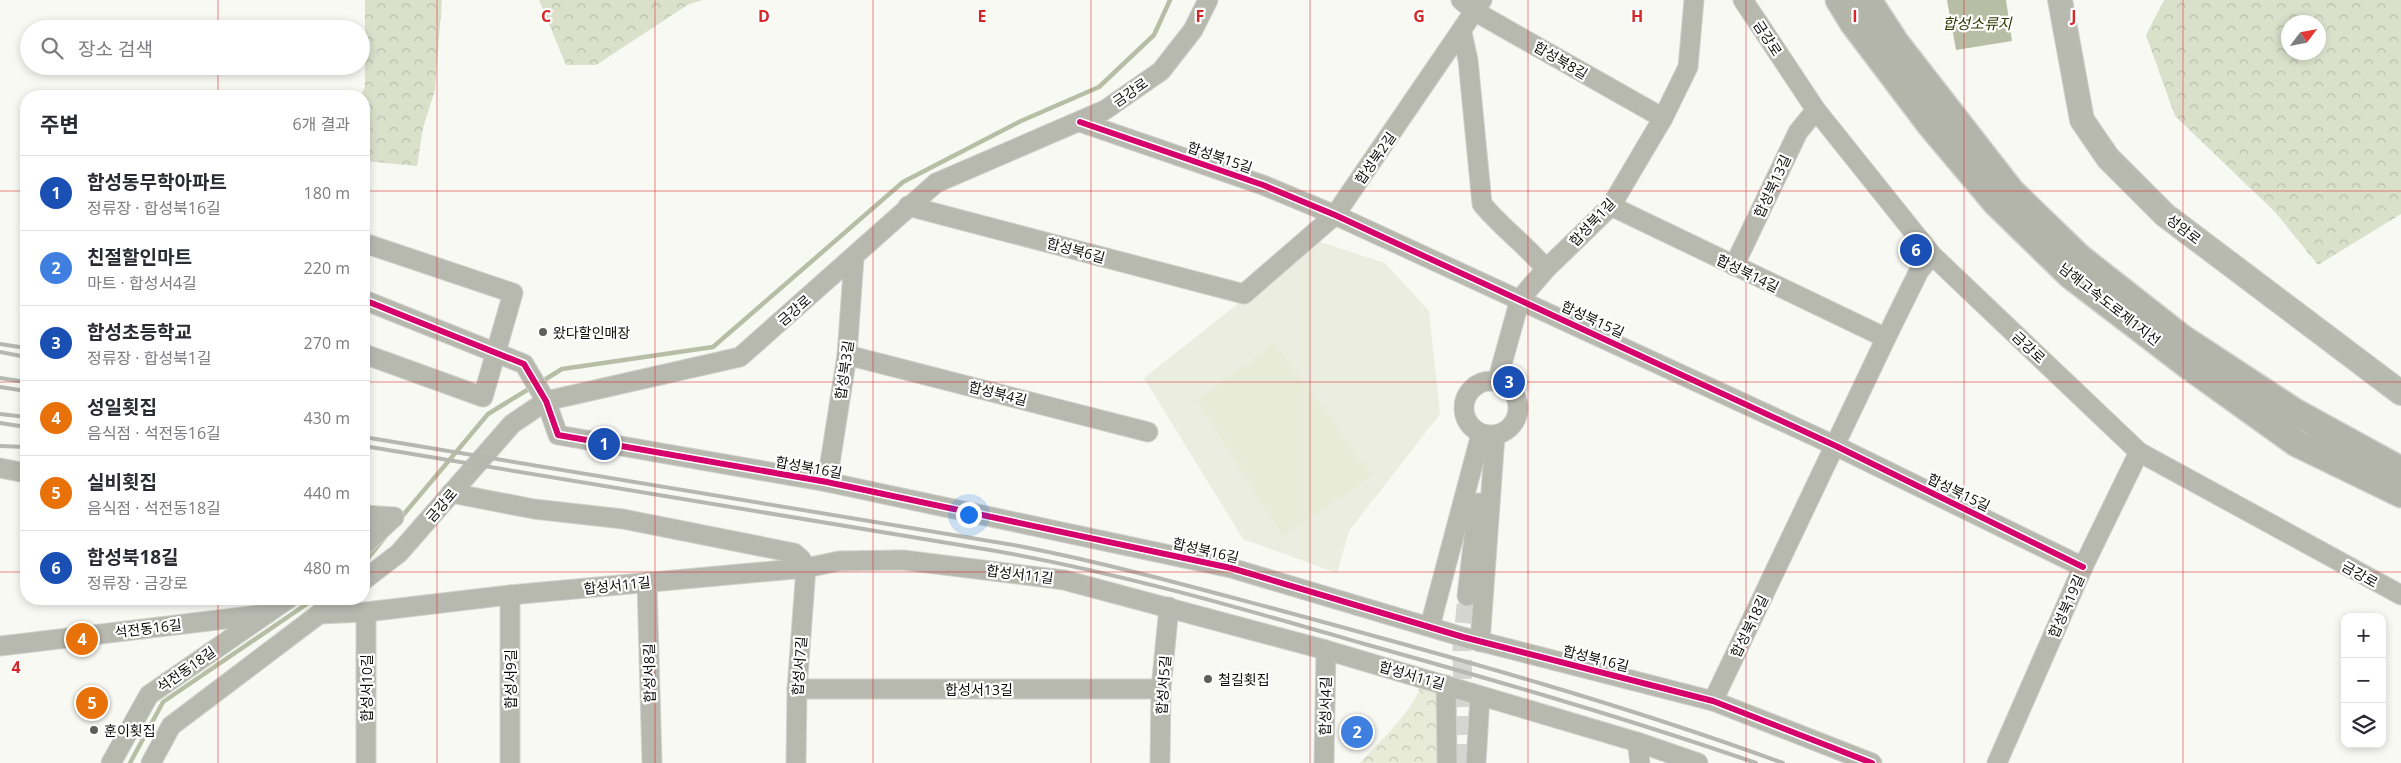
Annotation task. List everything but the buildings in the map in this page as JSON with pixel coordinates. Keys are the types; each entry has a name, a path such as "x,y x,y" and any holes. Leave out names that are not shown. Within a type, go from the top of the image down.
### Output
{"highway":[{"name":"남해고속도로제1지선","path":"1840,0 1853,23 1938,134 1995,202 2071,276 2186,364 2296,443 2401,494"},
{"name":"남해고속도로제1지선","path":"1868,0 1896,43 2011,191 2079,257 2182,338 2295,412 2401,470"}],"main road":[{"name":"성암로","path":"2060,0 2082,120 2108,158 2165,215 2401,393"}],"street":[{"name":"금강로","path":"370,575 399,553 509,426 545,399 740,357 854,258 908,206 936,183 1105,110 1161,71 1193,30 1208,0"},
{"name":"합성북8길","path":"1460,0 1479,6 1663,118"},
{"name":"합성북1길","path":"1497,382 1520,299 1546,270 1611,206 1663,118 1688,67 1694,0"},
{"name":"금강로","path":"1743,0 1816,110 1932,255 2139,452 2401,596"},
{"name":"합성북2길","path":"1244,294 1335,215 1479,6"},
{"path":"1462,33 1468,60 1482,204 1496,221 1527,247 1546,270"},
{"name":"합성북13길","path":"1734,266 1798,132 1816,110"},
{"name":"합성북15길","path":"1080,122 1263,184 1335,215 1836,446 2083,567"},
{"name":"합성북6길","path":"908,206 1244,294"},
{"name":"합성북14길","path":"1611,206 1886,338"},
{"path":"370,245 513,294 484,397 370,356"},
{"name":"합성북18길","path":"1713,701 1886,338 1919,272 1932,255"},
{"name":"합성북3길","path":"827,482 847,355 854,258"},
{"path":"370,302 524,364 545,399"},
{"name":"합성북4길","path":"847,355 1148,432"},
{"path":"1483,382 1497,382 1509,389 1518,405 1514,423 1507,430 1488,435 1468,424 1465,416 1465,399 1475,386 1483,382"},
{"name":"합성북16길","path":"545,399 558,435 827,482 1231,568 1480,642 1713,701 1872,763"},
{"path":"1467,596 1488,435"},
{"path":"1430,626 1488,435"},
{"path":"1480,642 1488,435"},
{"name":"합성북19길","path":"1997,763 2083,567 2139,452"},
{"path":"0,468 20,473"},
{"path":"451,493 534,509 623,519 794,553 801,559 806,568"},
{"path":"370,515 394,517 370,539"},
{"name":"합성서11길","path":"319,614 366,612 647,582 806,568 839,561 903,560 1064,580 1326,650 1637,742 1698,763"},
{"name":"합성서7길","path":"796,763 797,689 806,568"},
{"name":"합성서8길","path":"647,582 652,763"},
{"name":"합성서9길","path":"510,596 510,763"},
{"name":"석전동18길","path":"111,763 149,695 279,605"},
{"path":"151,763 171,726 331,605"},
{"name":"합성서5길","path":"1160,763 1161,689 1169,607"},
{"name":"합성서10길","path":"366,612 366,763"},
{"name":"석전동16길","path":"0,646 266,614"},
{"name":"합성서4길","path":"1324,763 1326,650"},
{"path":"1446,685 1447,763"},
{"name":"합성서13길","path":"797,689 1161,689"},
{"path":"1476,763 1480,696"},
{"path":"1637,742 1640,763"}],"shaded area":[{"path":"1317,241 1385,263 1429,311 1440,414 1349,531 1337,573 1243,539 1144,378"}],"green space":[{"path":"365,0 442,0 435,90 423,128 417,166 370,162 370,90 363,90 365,75 370,75 370,20 365,20"},
{"path":"539,0 703,0 689,4 596,65 566,65"},
{"path":"2164,0 2401,0 2401,214 2318,265 2276,213 2175,116 2146,35"},
{"path":"1275,343 1372,476 1283,536 1197,401"},
{"path":"1421,682 1446,685 1447,763 1360,763 1405,714 1413,703"}],"water":[{"name":"합성소류지","path":"1947,0 2006,0 2012,41 1956,50"}],"waterway":[{"path":"541,382 562,369 713,347 903,182 1021,121 1099,87 1154,35 1170,0"},
{"path":"399,520 488,414 532,387"},
{"path":"370,556 385,537"},
{"path":"130,763 163,702 305,605"}],"tunnel":[{"path":"1464,763 1462,648 1467,596"}],"railway":[{"path":"0,344 20,347"},
{"path":"0,352 20,356"},
{"path":"0,378 20,381"},
{"path":"0,387 20,390"},
{"path":"0,414 20,416"},
{"path":"0,423 20,426"},
{"path":"370,438 1019,546 1088,561 1352,630 1600,701 1783,763"},
{"path":"0,446 20,447"},
{"path":"370,447 996,551 1088,570 1225,604 1510,685 1658,730 1756,763"}],"cycle path":[{"path":"1080,122 1263,185 1335,215 1836,446 2083,567"},
{"path":"370,302 524,364 546,401 558,435 827,482 1231,568 1463,637 1713,701 1872,763"}],"place":[{"name":"합성북18길","path":"1916,250"},
{"name":"왔다할인매장","path":"543,332"},
{"name":"합성초등학교","path":"1509,382"},
{"name":"합성동무학아파트","path":"604,444"},
{"name":"성일횟집","path":"82,639"},
{"name":"철길횟집","path":"1208,679"},
{"name":"실비횟집","path":"92,703"},
{"name":"훈이횟집","path":"94,730"},
{"name":"친절할인마트","path":"1357,732"}]}
